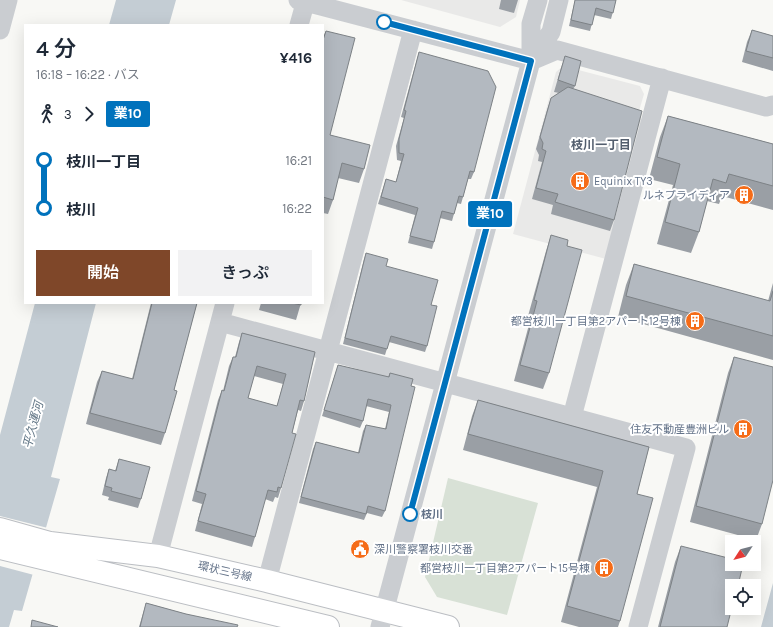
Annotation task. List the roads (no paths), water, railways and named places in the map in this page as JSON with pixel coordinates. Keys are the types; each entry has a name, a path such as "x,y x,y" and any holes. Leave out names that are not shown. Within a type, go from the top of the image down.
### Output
{"main road":[{"name":"環状三号線","path":"0,529 48,551 328,627"},
{"name":"環状三号線","path":"0,548 158,556 267,581 382,619 448,627"}],"street":[{"path":"0,30 8,0"},
{"path":"382,619 531,61 532,24 538,0"},
{"path":"531,61 551,32 559,0"},
{"path":"299,24 303,1 531,61 557,50 766,107 773,105"},
{"path":"267,581 413,30"},
{"path":"572,417 662,78"},
{"path":"158,556 225,304"},
{"path":"220,322 445,381 686,448 638,627"}],"water":[{"path":"116,0 176,0 169,24 109,24"},
{"name":"平久運河","path":"35,304 96,304 51,477 60,479 22,611 14,610 9,627 0,627 0,435"},
{"path":"773,583 773,627 761,627"}],"place":[{"name":"Equinix TY3","path":"580,181"},
{"name":"ルネプライディア","path":"744,195"},
{"name":"都営枝川一丁目第2アパート12号棟","path":"695,321"},
{"name":"住友不動産豊洲ビル","path":"743,429"},
{"name":"枝川","path":"410,514"},
{"name":"深川警察署枝川交番","path":"360,549"},
{"name":"都営枝川一丁目第2アパート15号棟","path":"604,568"}],"district":[{"name":"枝川一丁目","path":"601,145"}]}
